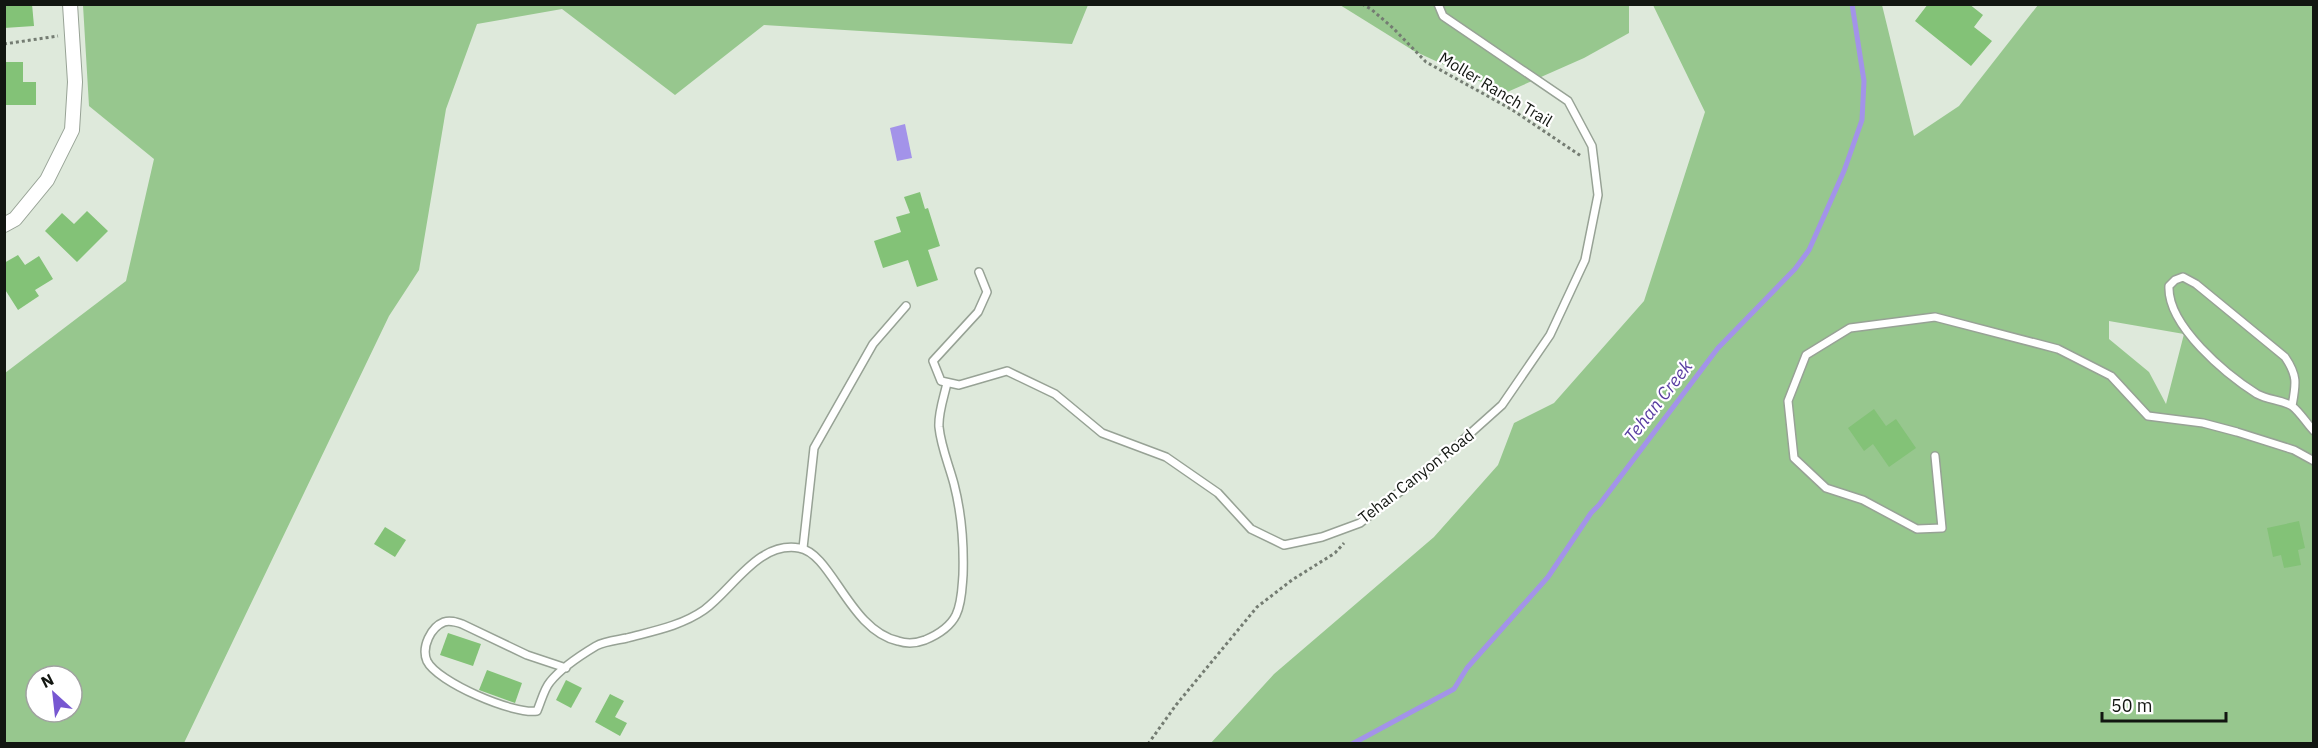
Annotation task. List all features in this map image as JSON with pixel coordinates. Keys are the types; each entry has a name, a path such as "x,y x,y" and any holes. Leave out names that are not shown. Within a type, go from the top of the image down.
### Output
{"street":[{"path":"4,225 15,219 47,180 72,130 75,82 70,4"}],"lane":[{"name":"Tehan Canyon Road","path":"947,383 959,385 1007,371 1055,394 1102,433 1166,457 1218,493 1251,529 1284,545 1322,537 1360,523 1445,456 1502,405 1550,335 1585,260 1598,195 1592,146 1568,100 1443,16 1438,4"},
{"path":"566,668 527,655 452,621 443,622 436,628 429,636 425,648 426,660 436,672 466,690 522,712 537,711 549,683 598,644 660,630 685,620 712,604 754,562 780,548 790,546 813,552 855,610 878,633 892,640 906,643 920,642 935,636 948,626 956,615 960,603 963,547 961,512 939,425 947,383 941,381 933,361 978,312 987,292 979,272"},
{"path":"2292,406 2296,380 2285,357 2196,284 2183,277 2175,280 2169,286 2171,301 2174,310 2193,340 2220,367 2260,395 2292,406 2313,431"},
{"path":"803,548 813,448 873,344 906,306"},
{"path":"1935,456 1942,528 1917,529 1863,500 1826,488 1794,458 1788,401 1806,355 1850,328 1935,317 2058,349 2111,376 2148,416 2203,423 2237,432 2294,450 2313,461"}],"path":[{"name":"Moller Ranch Trail","path":"1362,4 1393,28 1426,62 1512,109 1595,165"},
{"path":"4,44 72,34"},
{"path":"1148,744 1176,705 1257,607 1292,580 1335,552 1360,523"}],"green space":[{"path":"83,4 1088,5 1072,44 764,25 675,95 562,9 477,24 446,109 419,270 389,316 184,743 5,743 5,373 126,281 154,159 89,106"},
{"path":"1340,5 1629,5 1629,33 1584,58 1505,93 1414,51"},
{"path":"1653,5 1882,5 1914,136 1959,106 2038,5 2313,5 2313,743 1210,744 1274,674 1434,537 1498,465 1514,423 1554,403 1644,301 1705,112","holes":["2109,321 2184,334 2166,404 2149,372 2109,339"]}],"shaded area":[{"path":"905,124 912,158 897,161 890,128"}],"building":[{"path":"4,4 32,4 34,26 4,28"},
{"path":"1928,4 1969,4 1983,15 1974,27 1992,41 1971,66 1915,21"},
{"path":"4,62 23,62 23,82 36,82 36,105 4,105"},
{"path":"920,192 925,209 928,208 940,246 928,250 938,280 917,287 908,260 883,268 874,241 901,232 896,217 910,213 904,197"},
{"path":"87,211 108,231 77,262 45,231 62,213 74,224"},
{"path":"18,255 25,265 39,256 53,279 35,290 39,296 18,310 4,288 4,263"},
{"path":"1874,409 1886,426 1896,419 1916,448 1889,467 1873,444 1864,451 1848,428"},
{"path":"2299,521 2305,548 2298,550 2301,565 2284,568 2281,555 2273,557 2267,528"},
{"path":"385,527 406,540 395,557 374,544"},
{"path":"448,633 481,644 473,666 440,655"},
{"path":"487,670 522,683 515,703 479,690"},
{"path":"566,680 582,688 571,708 556,700"},
{"path":"610,694 624,701 615,717 627,723 620,736 595,722"}],"waterway":[{"name":"Tehan Creek","path":"1352,744 1454,689 1467,668 1548,577 1591,513 1718,348 1795,269 1809,250 1844,171 1862,120 1864,81 1852,4"}]}
